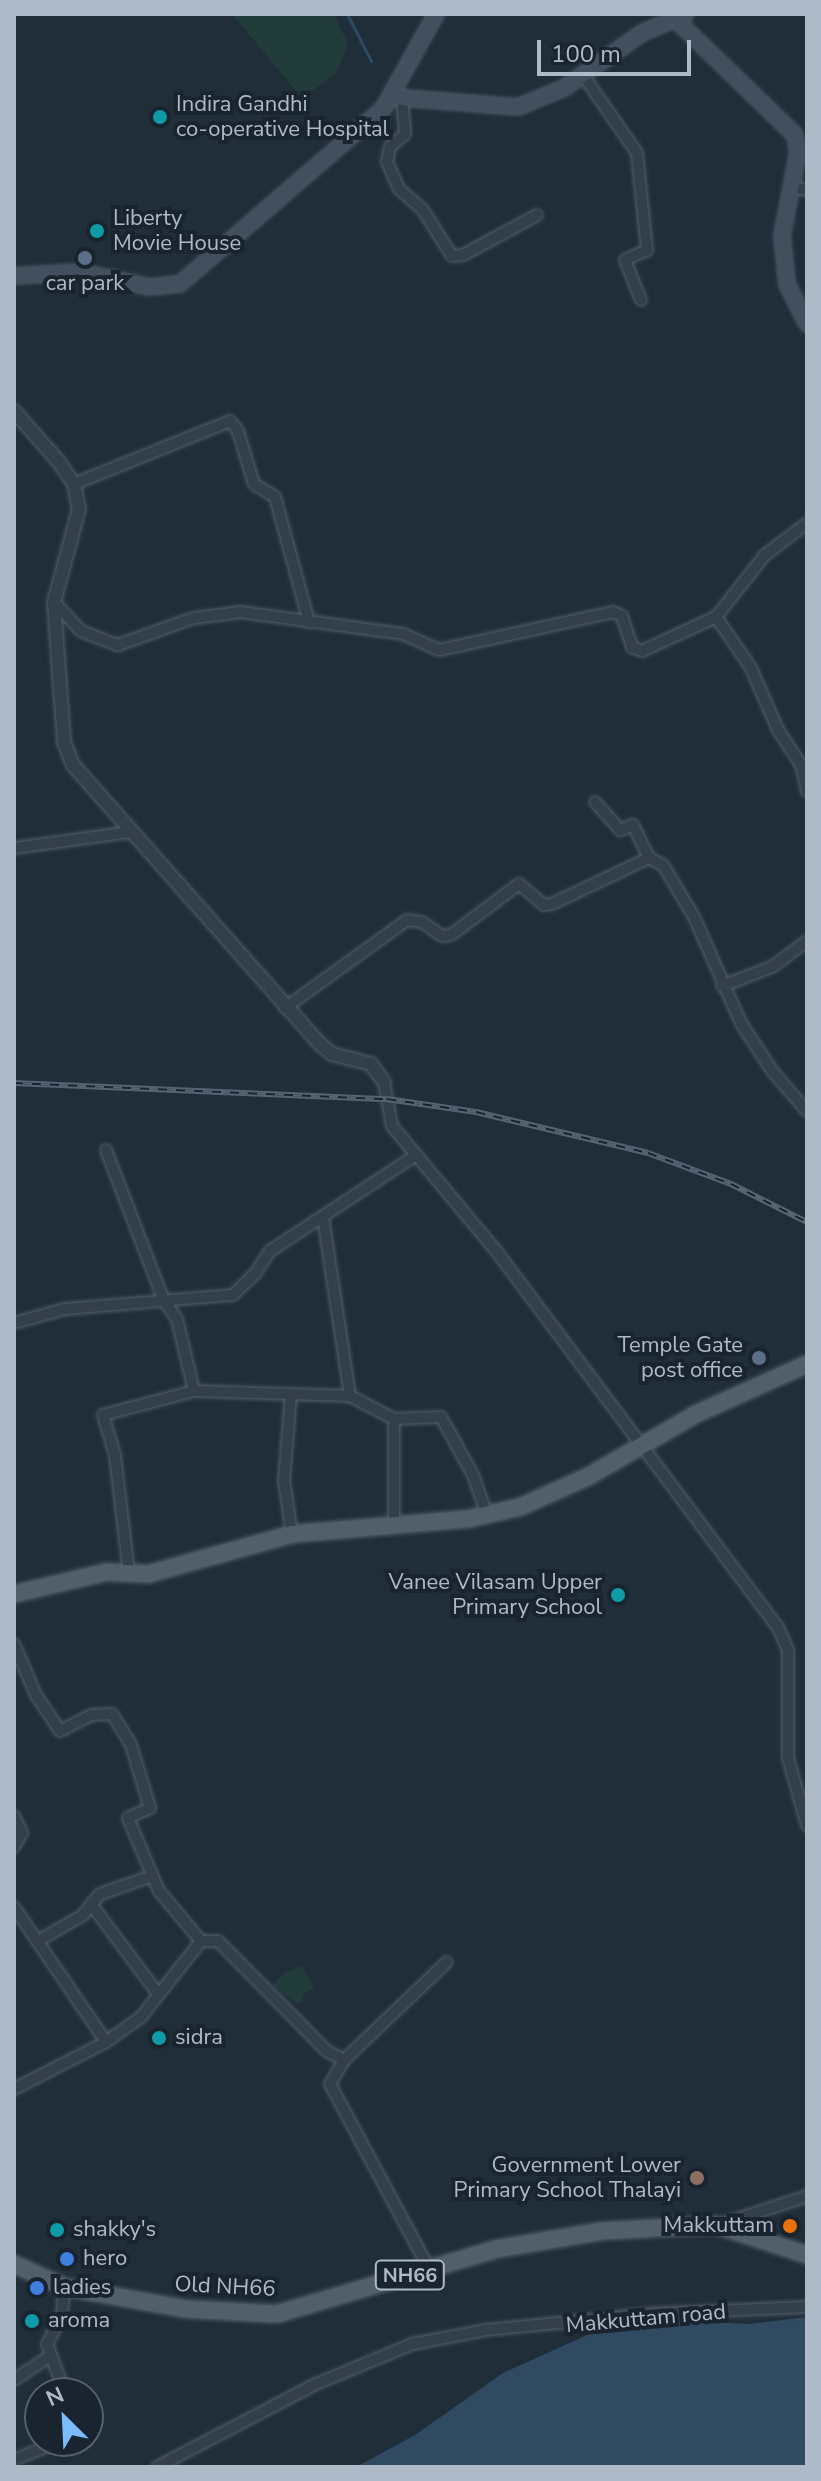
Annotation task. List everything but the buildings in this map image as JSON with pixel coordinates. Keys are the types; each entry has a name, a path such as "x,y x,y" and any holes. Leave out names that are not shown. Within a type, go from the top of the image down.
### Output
{"main road":[{"path":"14,276 80,272 150,287 180,284 304,181 396,97 436,14"},
{"path":"396,97 518,107 583,75 642,33 681,17 795,135 798,153 782,235 793,303 807,324"},
{"path":"20,1598 74,1580 129,1573 148,1574 292,1534 487,1515 545,1497 642,1447 696,1414 807,1364"},
{"name":"Old NH66","path":"14,2264 64,2287 185,2309 277,2314 496,2249 602,2231 716,2225 807,2255"}],"street":[{"path":"583,75 637,153 647,250 625,260 641,300"},
{"path":"396,97 405,134 390,147 387,162 399,189 423,210 452,256 463,255 537,215"},
{"path":"791,187 807,190"},
{"path":"14,411 74,484 79,509 74,540 54,602 64,742 73,765 285,1008 326,1050 371,1064 384,1082 388,1117 497,1252 778,1627 788,1650 788,1758 807,1825"},
{"path":"74,484 230,421 238,431 254,484 275,497 309,622"},
{"path":"54,602 81,631 118,645 219,613 403,634 439,650 613,612 625,620 632,647 642,651 716,617 765,555 807,523"},
{"path":"716,617 751,668 778,730 801,765 807,791"},
{"path":"595,802 620,830 633,825 649,858 663,865 694,917 722,986 773,1072 807,1111"},
{"path":"14,848 131,832"},
{"path":"285,1008 407,920 422,922 442,936 451,935 519,884 548,905 649,858"},
{"path":"722,986 772,967 807,941"},
{"path":"106,1150 164,1301 177,1319 194,1391"},
{"path":"14,1323 65,1309 233,1295 255,1274 270,1251 416,1155"},
{"path":"323,1217 350,1396"},
{"path":"129,1573 115,1455 103,1415 194,1391 350,1396 394,1419 441,1417 473,1475 487,1515"},
{"path":"291,1395 284,1481 292,1534"},
{"path":"394,1419 394,1523"},
{"path":"14,1644 36,1695 60,1731 91,1715 112,1714 131,1745 150,1808 128,1818 152,1876 201,1941"},
{"path":"14,1816 22,1833 14,1847"},
{"path":"38,1941 83,1915 100,1894 152,1876"},
{"path":"91,1904 158,1994"},
{"path":"14,1907 106,2042"},
{"path":"14,2089 106,2042 141,2017 201,1941 211,1939 227,1948 327,2051 344,2060"},
{"path":"429,2269 330,2084 344,2060 447,1962"},
{"path":"716,2225 807,2196"},
{"path":"59,2377 47,2344 62,2315 64,2287"},
{"name":"Makkuttam road","path":"157,2467 363,2363 412,2344 486,2330 648,2314 807,2307"},
{"path":"14,2380 50,2356"}],"green space":[{"path":"232,14 334,14 348,44 336,74 302,98"},
{"path":"302,1966 314,1988 302,1995 303,2001 297,2004 273,1985 285,1972"}],"water":[{"path":"807,2317 807,2467 356,2467 415,2435 503,2373 594,2332 690,2321 750,2324"}],"waterway":[{"path":"347,14 371,61"}],"railway":[{"path":"14,1083 387,1099 476,1112 648,1153 731,1184 807,1222"}],"place":[{"name":"Indira Gandhi co-operative Hospital","path":"160,117"},
{"name":"Liberty Movie House","path":"97,231"},
{"name":"car park","path":"85,258"},
{"name":"Temple Gate post office","path":"759,1358"},
{"name":"Vanee Vilasam Upper Primary School","path":"618,1595"},
{"name":"sidra","path":"159,2038"},
{"name":"Government Lower Primary School Thalayi","path":"697,2178"},
{"name":"Makkuttam","path":"790,2226"},
{"name":"shakky's","path":"57,2230"},
{"name":"hero","path":"67,2259"},
{"name":"ladies","path":"37,2288"},
{"name":"aroma","path":"32,2321"}]}
